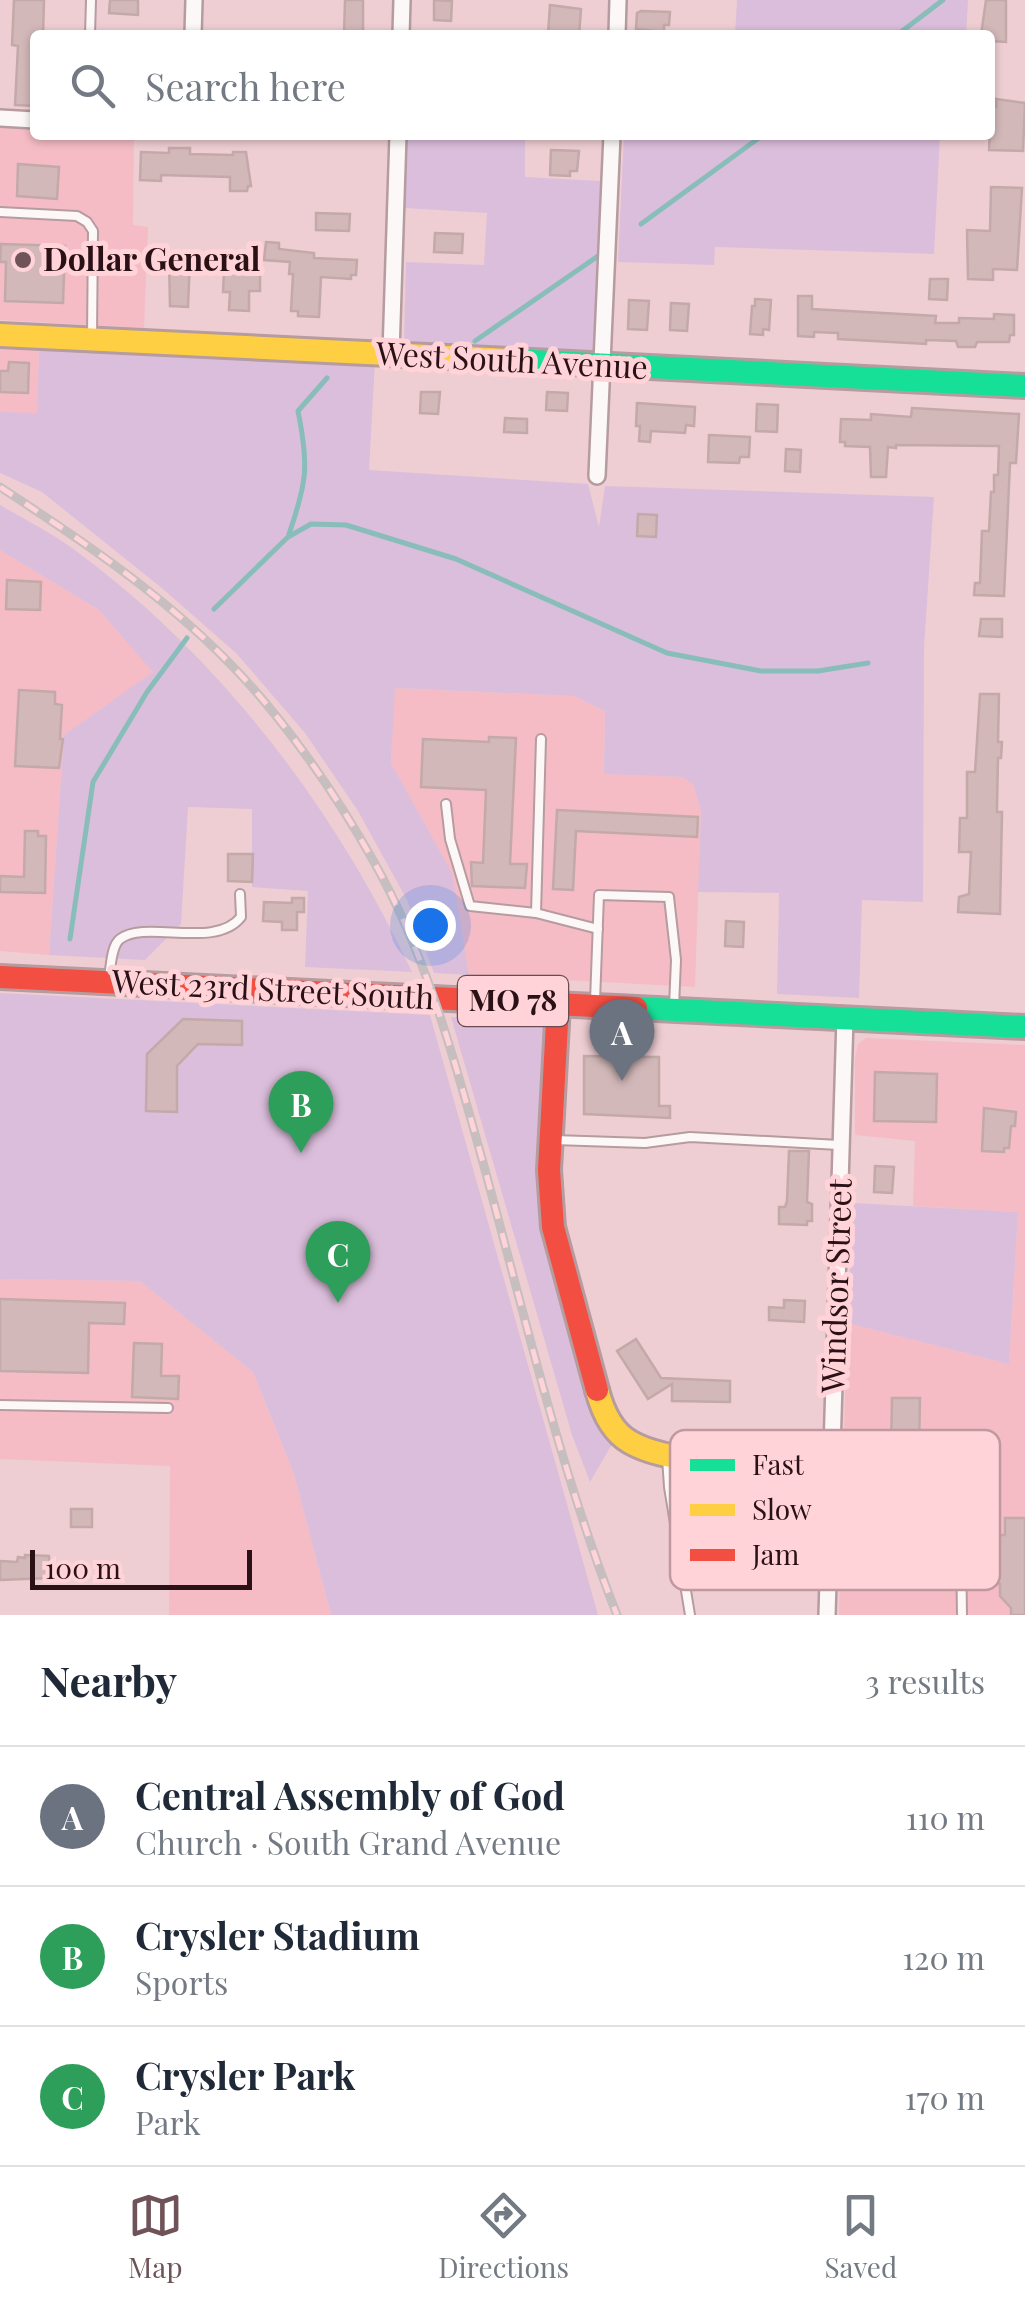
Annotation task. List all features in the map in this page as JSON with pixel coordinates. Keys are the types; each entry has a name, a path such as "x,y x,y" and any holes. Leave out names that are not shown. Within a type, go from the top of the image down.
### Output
{"street":[{"path":"193,30 194,0"},
{"path":"401,30 402,0"},
{"path":"616,30 618,0"},
{"path":"0,118 30,120"},
{"path":"391,353 398,140"},
{"path":"596,476 612,140"},
{"name":"West South Avenue","path":"0,335 1025,386"},
{"name":"West 23rd Street South","path":"0,976 1025,1028"},
{"path":"558,1004 550,1139 553,1233 601,1404 628,1442 668,1457"},
{"path":"1025,1016 1025,1028"},
{"name":"Windsor Street","path":"833,1430 845,1018"},
{"name":"Windsor Street","path":"827,1615 828,1590"}],"lane":[{"path":"90,30 91,0"},
{"path":"0,212 77,216 88,222 94,232 92,339"},
{"path":"536,913 541,740"},
{"path":"446,804 450,839 470,906 536,913 598,928"},
{"path":"108,982 120,938 225,930 242,917 240,894"},
{"path":"595,1006 599,895 669,897 676,960 674,1010"},
{"path":"550,1139 645,1143 690,1136 841,1145"},
{"path":"0,1405 168,1408"},
{"path":"668,1457 670,1493"},
{"path":"686,1590 690,1615"}],"shaded area":[{"path":"737,0 968,0 966,30 735,30"},
{"path":"0,126 30,128 30,140 134,140 133,225 148,227 144,328 0,320"},
{"path":"407,140 525,140 525,177 600,181 597,346 592,353 411,346 404,340 406,262 484,265 487,213 405,208"},
{"path":"624,140 940,140 934,254 715,247 714,265 618,262"},
{"path":"0,347 39,350 37,414 0,412"},
{"path":"39,350 375,361 369,470 588,484 599,527 605,486 934,497 924,647 923,902 862,900 859,998 777,994 779,893 698,892 701,811 693,784 682,777 604,774 605,711 574,696 395,688 391,763 452,873 469,975 434,973 407,900 358,811 305,733 237,654 42,492 0,473 0,412 37,413"},
{"path":"0,505 64,542 126,590 224,686 310,794 381,911 412,972 305,967 308,891 252,887 252,809 188,807 181,924 145,960 49,955 64,735 153,672 99,610 0,550"},
{"path":"0,550 99,610 154,672 64,735 49,955 0,951"},
{"path":"394,688 574,696 605,711 604,774 682,777 693,784 701,811 695,987 469,975 451,873 391,763"},
{"path":"0,993 430,1015 598,1615 331,1615 294,1474 253,1372 140,1281 0,1279"},
{"path":"451,1017 540,1024 545,1030 539,1167 614,1441 590,1482 572,1435"},
{"path":"866,1038 1025,1045 1025,1615 839,1615 840,1590 1000,1590 1000,1430 844,1430 847,1323 1009,1364 1018,1212 913,1206 915,1141 855,1135 858,1044"},
{"path":"854,1203 1018,1212 1009,1364 847,1323"},
{"path":"0,1279 140,1281 253,1372 294,1474 331,1615 169,1615 170,1466 0,1459"}],"building":[{"path":"14,0 44,0 43,30 30,30 30,106 15,105 18,46 12,45"},
{"path":"110,0 138,0 138,15 109,13"},
{"path":"345,0 363,0 363,30 344,30"},
{"path":"434,0 452,1 451,21 434,20"},
{"path":"986,0 1006,0 1006,42 995,41 995,30 982,30"},
{"path":"550,5 581,9 579,30 548,30"},
{"path":"670,12 669,25 664,25 664,30 636,29 637,13"},
{"path":"996,99 1025,103 1023,151 989,150 989,140 995,140"},
{"path":"169,148 190,148 190,154 246,152 251,186 247,191 230,191 230,177 161,175 161,181 140,180 141,152 169,153"},
{"path":"551,150 579,151 577,171 570,171 570,176 550,175"},
{"path":"18,164 59,167 57,199 17,196"},
{"path":"991,187 1022,188 1017,270 993,269 993,280 968,279 967,230 990,231"},
{"path":"316,213 350,214 349,231 316,230"},
{"path":"435,233 463,234 462,253 434,252"},
{"path":"266,242 279,243 279,249 314,253 314,258 357,260 356,275 351,275 351,279 321,277 319,317 298,316 298,311 291,311 290,262 264,260"},
{"path":"1,244 65,246 63,303 5,301 6,262 0,262"},
{"path":"169,258 190,259 188,307 170,306"},
{"path":"224,272 260,274 260,291 249,291 249,311 229,310 230,292 223,292"},
{"path":"930,279 948,279 947,300 929,299"},
{"path":"798,296 812,296 812,309 936,316 935,323 959,323 959,318 994,319 994,314 1014,315 1014,335 1010,335 1009,342 977,342 975,347 958,347 956,341 926,340 926,344 838,339 838,333 798,336"},
{"path":"755,299 771,300 769,330 763,329 763,335 750,334"},
{"path":"629,300 649,301 647,330 628,329"},
{"path":"671,303 689,304 687,331 670,330"},
{"path":"9,362 29,363 28,393 0,392 0,371 8,371"},
{"path":"421,392 440,392 438,414 420,413"},
{"path":"547,392 568,393 567,411 546,410"},
{"path":"637,403 695,407 694,426 686,425 685,433 651,431 650,442 639,441"},
{"path":"757,404 778,405 777,432 756,431"},
{"path":"912,408 1019,414 1016,463 1010,463 1004,596 974,595 975,583 980,583 982,531 989,531 999,446 896,445 888,447 886,477 871,477 870,447 845,446 845,442 840,442 841,419 871,420 871,414 911,417"},
{"path":"505,418 527,419 527,433 504,432"},
{"path":"709,435 750,437 749,457 740,457 739,463 708,462"},
{"path":"786,449 801,450 800,472 785,471"},
{"path":"638,514 657,515 656,537 637,536"},
{"path":"7,580 41,582 40,610 6,609"},
{"path":"981,619 1002,619 1002,637 979,636"},
{"path":"19,690 55,692 55,704 62,705 59,768 15,766"},
{"path":"980,694 999,694 1000,914 958,912 959,897 969,894 971,852 959,852 960,818 967,818 967,772 975,772"},
{"path":"489,737 516,738 510,864 527,864 525,888 472,886 471,862 483,863 486,790 421,787 423,739 489,742"},
{"path":"557,810 698,817 697,837 576,831 573,890 553,889"},
{"path":"25,831 38,831 38,836 46,836 45,893 0,892 0,876 24,877"},
{"path":"228,854 253,854 252,882 228,881"},
{"path":"292,898 304,898 304,912 297,912 297,930 282,930 282,922 263,921 264,902 292,903"},
{"path":"726,921 744,922 743,947 725,946"},
{"path":"183,1019 242,1021 242,1045 198,1044 177,1066 177,1112 146,1111 147,1054"},
{"path":"584,1056 659,1057 659,1106 670,1106 670,1118 584,1114"},
{"path":"875,1072 937,1074 936,1122 874,1121"},
{"path":"984,1108 1016,1112 1009,1148 1004,1148 1004,1152 982,1151"},
{"path":"789,1151 809,1151 807,1202 812,1204 812,1221 807,1221 807,1225 779,1224 779,1207 785,1207 787,1201"},
{"path":"875,1166 894,1167 892,1193 874,1192"},
{"path":"0,1299 125,1303 124,1324 89,1323 88,1373 0,1371"},
{"path":"784,1300 805,1301 804,1322 769,1320 769,1307 784,1308"},
{"path":"636,1339 661,1378 730,1381 730,1402 672,1401 672,1384 648,1399 617,1351"},
{"path":"134,1343 162,1344 161,1376 179,1376 178,1399 132,1397"},
{"path":"892,1398 920,1398 919,1430 891,1430"},
{"path":"71,1509 92,1509 92,1527 71,1527"},
{"path":"1005,1518 1025,1518 1025,1615 1011,1615 1011,1608 1000,1596 1000,1535 1005,1535"},
{"path":"49,1556 50,1578 0,1580 0,1561 17,1562 18,1557"}],"waterway":[{"path":"904,30 943,0"},
{"path":"641,224 756,140"},
{"path":"475,341 601,254"},
{"path":"289,534 304,474 298,411 327,378"},
{"path":"214,609 288,537 311,524 346,525 456,559 667,653 761,671 818,671 868,663"},
{"path":"70,939 93,782 147,692 187,638"}],"railway":[{"path":"0,487 139,584 234,668 308,758 374,862 409,933 449,1045 560,1446 617,1615"}],"traffic: fast":[{"path":"512,360 1025,386"},
{"path":"636,1008 1025,1027"}],"traffic: slow":[{"path":"0,335 512,360"},
{"path":"597,1390 618,1432 630,1442 670,1456"}],"traffic: jam":[{"path":"0,977 636,1008"},
{"path":"558,1004 549,1170 553,1227 597,1390"}],"place":[{"name":"Dollar General","path":"23,260"},
{"name":"Central Assembly of God","path":"622,1081"},
{"name":"Crysler Stadium","path":"301,1153"},
{"name":"Crysler Park","path":"338,1303"}]}
